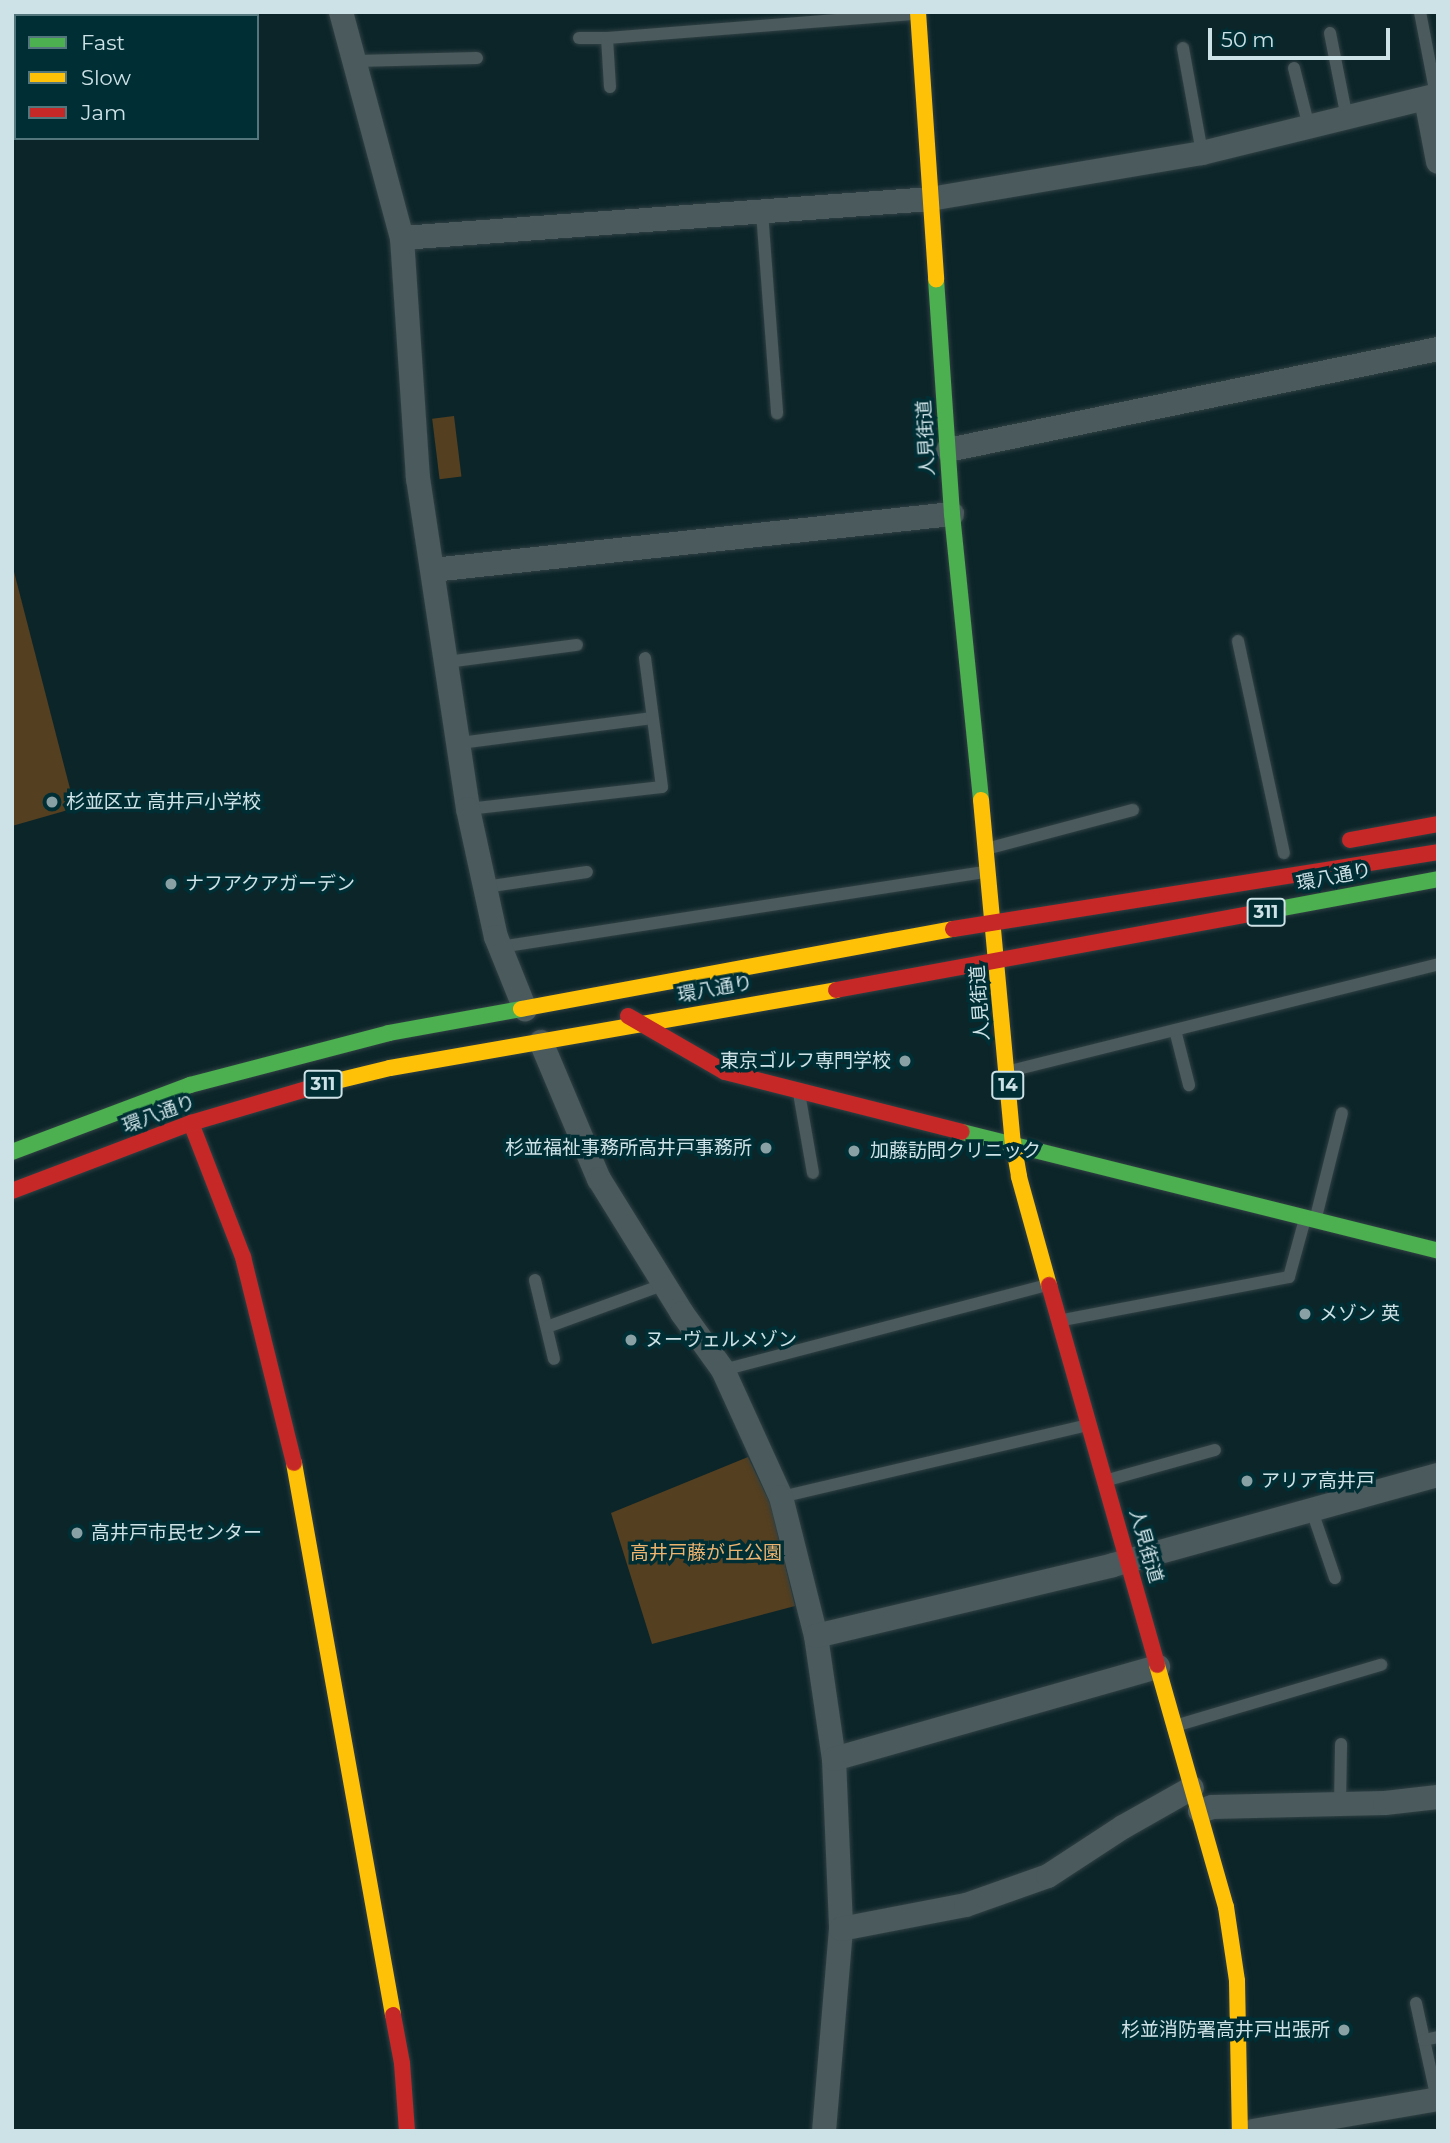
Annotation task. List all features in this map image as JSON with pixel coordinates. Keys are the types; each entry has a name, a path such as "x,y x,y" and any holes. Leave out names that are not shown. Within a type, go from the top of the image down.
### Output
{"main road":[{"name":"人見街道","path":"918,13 952,514 998,960 1013,1142 1019,1177 1196,1800 1234,1948 1239,2016 1240,2131"},
{"path":"1335,843 1438,824"},
{"name":"環八通り","path":"12,1152 190,1085 388,1033 994,922 1438,852"},
{"name":"環八通り","path":"12,1191 191,1123 302,1089 390,1068 1095,944 1438,879"},
{"path":"1088,907 1144,881"},
{"path":"1095,944 1177,944"},
{"path":"530,1008 604,1006 645,1022 725,1072 1013,1142 1438,1251"},
{"path":"191,1123 243,1257 302,1496 334,1694 402,2063 407,2131"}],"street":[{"path":"341,12 402,238 418,478 468,809 500,947 530,1008"},
{"path":"402,238 930,200 1202,153 1433,96 1438,162"},
{"path":"948,450 1438,349"},
{"path":"433,570 952,514"},
{"path":"541,1042 599,1179 723,1370 781,1497 816,1636 834,1759 841,1929 824,2131"},
{"path":"816,1636 1128,1560 1438,1475"},
{"path":"834,1759 1158,1667"},
{"path":"841,1929 966,1905 1048,1876 1123,1827 1196,1800 1212,1807 1340,1804 1438,1797"},
{"path":"1253,2131 1438,2099"}],"lane":[{"path":"1420,12 1433,96"},
{"path":"579,38 918,13"},
{"path":"1330,33 1347,118"},
{"path":"607,38 610,87"},
{"path":"1183,48 1202,153"},
{"path":"356,61 477,58"},
{"path":"1294,68 1310,127"},
{"path":"762,212 777,413"},
{"path":"1238,641 1283,853"},
{"path":"447,662 577,645"},
{"path":"468,809 662,787 645,658"},
{"path":"460,743 653,718"},
{"path":"987,849 1133,810"},
{"path":"500,947 989,871"},
{"path":"485,887 587,872"},
{"path":"1007,1072 1438,964"},
{"path":"1175,1030 1189,1085"},
{"path":"798,1089 813,1172"},
{"path":"1059,1320 1289,1277 1310,1220 1342,1113"},
{"path":"535,1280 554,1359"},
{"path":"547,1327 665,1284"},
{"path":"723,1370 1049,1284"},
{"path":"781,1497 1090,1425"},
{"path":"1105,1480 1215,1450"},
{"path":"1311,1508 1335,1578"},
{"path":"1174,1727 1381,1665"},
{"path":"1340,1804 1341,1744"},
{"path":"1416,2003 1438,2099"},
{"path":"1424,2040 1438,2037"}],"green space":[{"path":"454,416 461,477 440,479 432,419"},
{"path":"12,564 75,808 12,826"},
{"name":"高井戸藤が丘公園","path":"748,1457 770,1503 795,1606 652,1644 611,1513"}],"traffic: fast":[{"path":"936,279 952,514 981,800"},
{"path":"1278,909 1438,879"},
{"path":"12,1152 190,1085 389,1033 521,1009"},
{"path":"962,1132 1438,1251"}],"traffic: slow":[{"path":"918,12 936,279"},
{"path":"981,800 1013,1142 1019,1177 1049,1285"},
{"path":"521,1009 953,929"},
{"path":"320,1085 390,1068 836,990"},
{"path":"294,1463 393,2015"},
{"path":"1157,1665 1226,1907 1237,1981 1240,2131"}],"traffic: jam":[{"path":"1350,840 1438,824"},
{"path":"953,929 1438,852"},
{"path":"836,990 1278,909"},
{"path":"628,1016 725,1072 962,1132"},
{"path":"12,1191 191,1123 320,1085"},
{"path":"191,1123 243,1257 294,1463"},
{"path":"1049,1285 1157,1665"},
{"path":"393,2015 402,2063 407,2131"}],"place":[{"name":"杉並区立 高井戸小学校","path":"52,802"},
{"name":"ナフアクアガーデン","path":"171,884"},
{"name":"東京ゴルフ専門学校","path":"905,1061"},
{"name":"杉並福祉事務所高井戸事務所","path":"766,1148"},
{"name":"加藤訪問クリニック","path":"854,1151"},
{"name":"メゾン 英","path":"1305,1314"},
{"name":"ヌーヴェルメゾン","path":"631,1340"},
{"name":"アリア高井戸","path":"1247,1481"},
{"name":"高井戸市民センター","path":"77,1533"},
{"name":"杉並消防署高井戸出張所","path":"1344,2030"}]}
